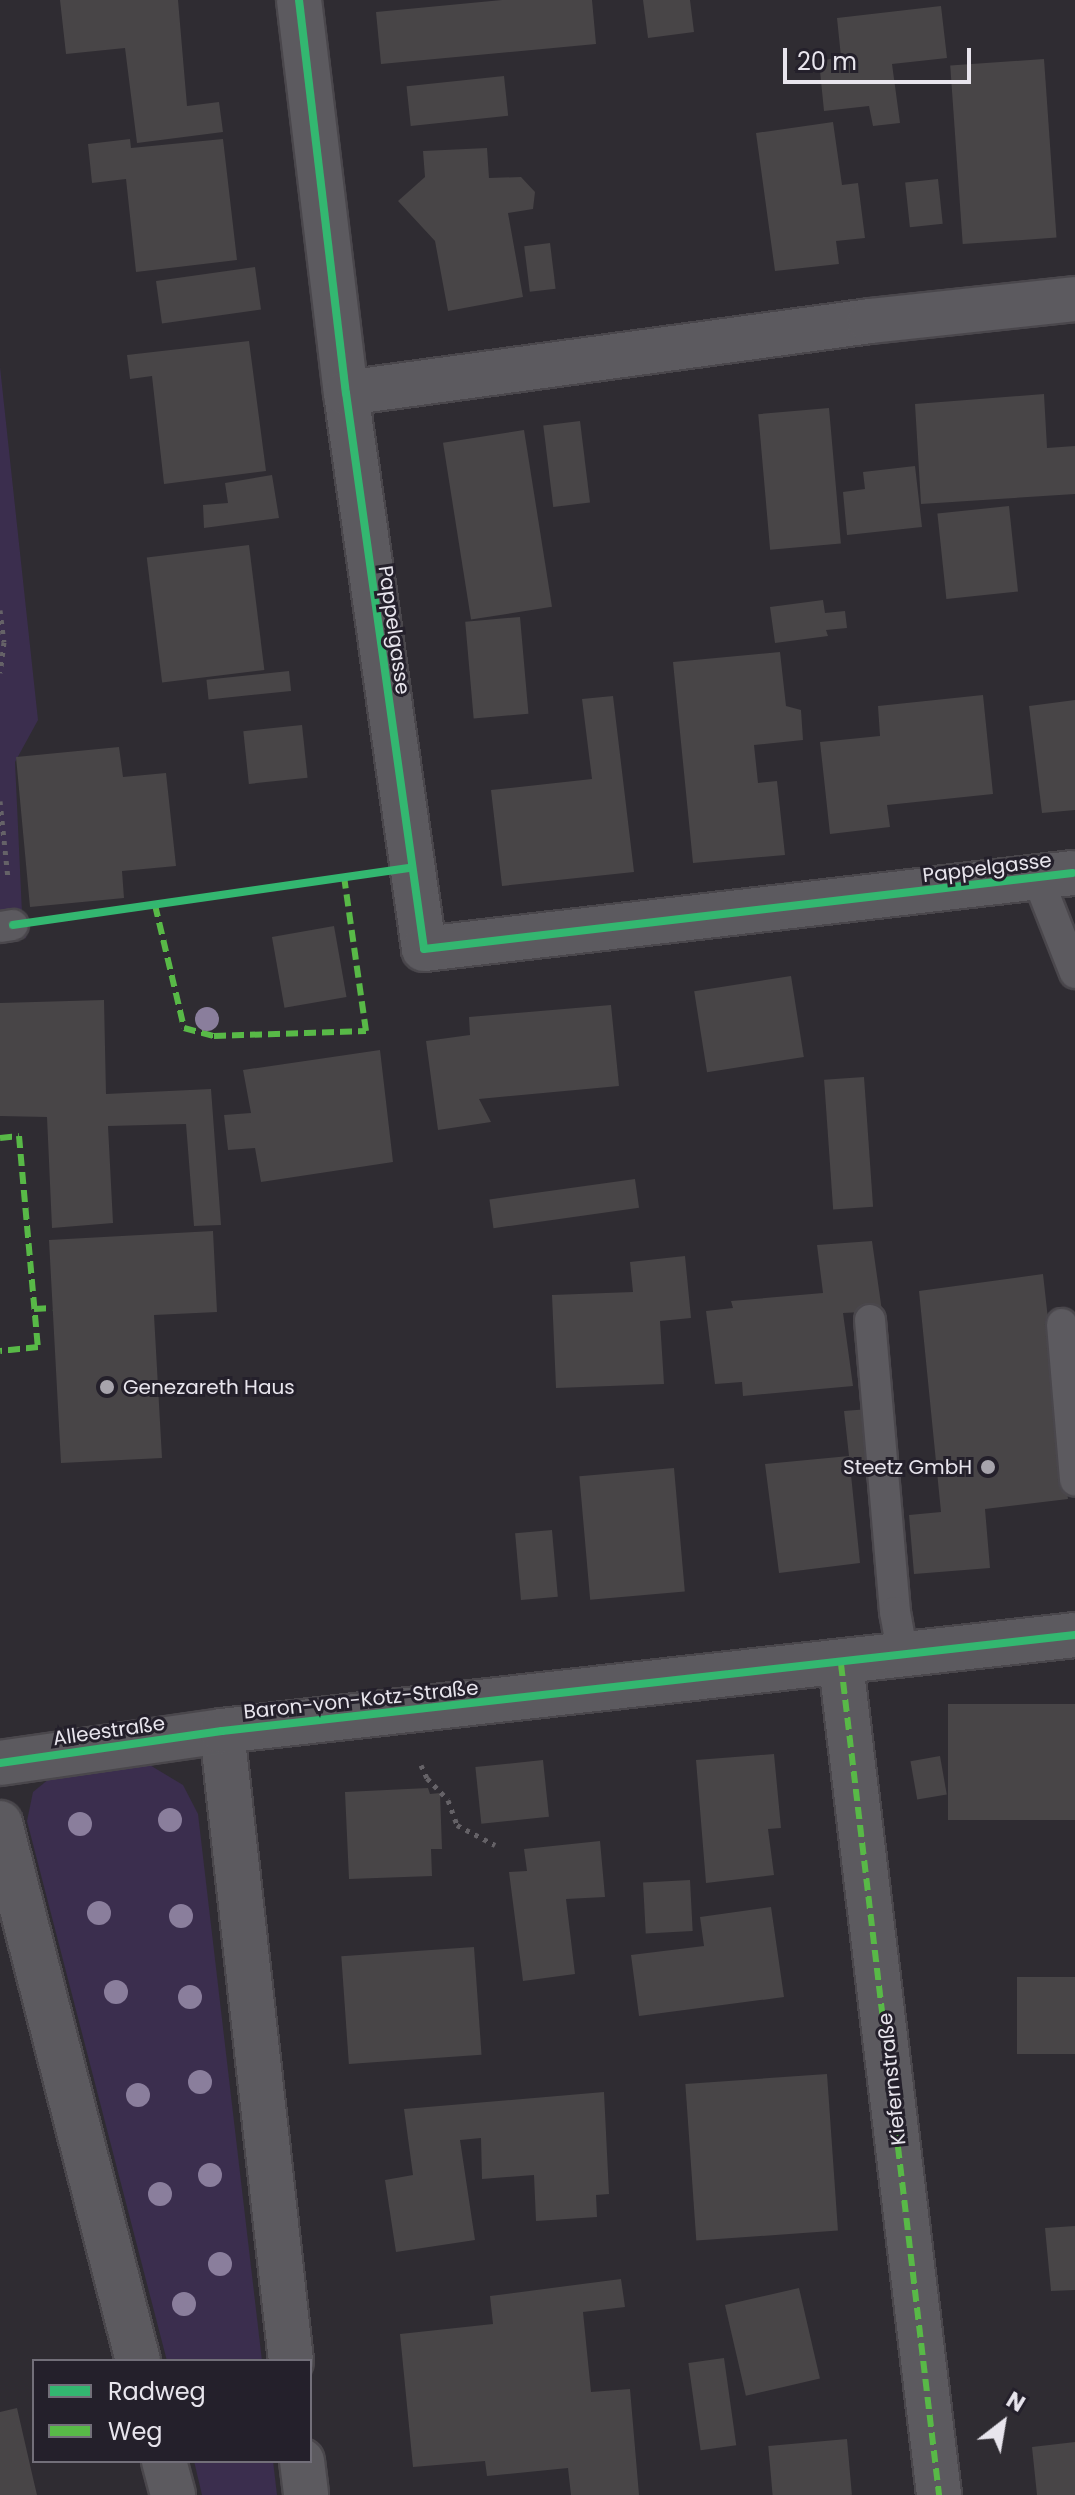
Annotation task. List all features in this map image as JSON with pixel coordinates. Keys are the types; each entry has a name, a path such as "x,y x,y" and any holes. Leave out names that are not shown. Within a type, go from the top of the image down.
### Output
{"street":[{"name":"Pappelgasse","path":"299,0 346,393 424,949 1056,876"},
{"path":"346,393 870,321 1075,299"},
{"name":"Baron-von-Kotz-Straße","path":"222,1731 841,1664 1075,1635"},
{"name":"Kiefernstraße","path":"841,1664 939,2495"},
{"path":"222,1731 291,2359"},
{"name":"Alleestraße","path":"0,1763 222,1731"},
{"path":"0,1823 137,2359"},
{"path":"165,2463 173,2495"},
{"path":"302,2463 306,2495"}],"lane":[{"path":"1056,876 1075,973"},
{"path":"870,1320 895,1612 903,1656"},
{"path":"1062,1324 1075,1480"}],"path":[{"path":"0,610 4,642 0,673"},
{"path":"0,801 7,926"},
{"path":"406,1711 406,1733 427,1778 448,1800 457,1825 495,1845"}],"shaded area":[{"path":"0,367 38,720 15,762 22,913 26,938 0,942"},
{"path":"148,1764 183,1785 198,1814 262,2359 166,2359 27,1821 33,1792 49,1779"},
{"path":"194,2463 273,2463 277,2495 202,2495"}],"building":[{"path":"60,0 178,0 187,106 219,102 223,132 137,143 125,48 66,54"},
{"path":"502,0 592,0 596,44 381,64 376,12"},
{"path":"643,0 690,0 694,32 648,38"},
{"path":"941,6 947,58 892,64 900,123 873,126 869,106 824,111 819,61 841,57 837,18"},
{"path":"1044,59 1056,238 963,244 950,66"},
{"path":"504,76 508,116 411,126 407,86"},
{"path":"833,122 842,185 858,183 865,238 836,241 839,264 775,271 756,133"},
{"path":"130,139 131,148 223,139 237,260 136,272 126,179 92,183 88,144"},
{"path":"487,148 489,178 521,177 535,192 533,209 508,213 523,297 448,311 435,241 398,201 425,177 423,151"},
{"path":"938,179 943,224 910,227 905,182"},
{"path":"550,243 556,289 530,292 524,246"},
{"path":"255,267 261,310 162,323 156,281"},
{"path":"249,341 266,471 164,484 152,376 130,379 127,355"},
{"path":"1044,394 1047,448 1075,446 1075,494 921,504 915,404"},
{"path":"829,408 841,543 770,550 758,414"},
{"path":"580,421 590,502 553,507 543,426"},
{"path":"524,430 552,607 471,620 443,443"},
{"path":"915,466 922,527 847,535 843,492 865,489 863,472"},
{"path":"272,475 279,518 204,528 203,505 228,503 225,483"},
{"path":"1009,506 1018,592 946,599 937,514"},
{"path":"249,545 264,670 162,683 147,558"},
{"path":"823,600 825,613 845,611 847,628 826,630 828,636 775,643 770,607"},
{"path":"520,617 528,714 474,718 465,622"},
{"path":"780,652 786,706 801,710 803,740 754,745 758,783 777,781 785,855 693,863 673,662"},
{"path":"289,671 291,691 209,700 206,680"},
{"path":"983,695 993,794 887,805 890,827 830,834 820,742 880,736 878,706"},
{"path":"613,696 634,872 502,886 491,790 592,779 582,699"},
{"path":"1075,700 1075,810 1042,813 1029,706"},
{"path":"302,725 308,778 249,784 243,731"},
{"path":"119,747 123,777 166,773 176,866 122,871 124,898 30,907 16,757"},
{"path":"334,926 347,997 284,1008 272,937"},
{"path":"791,976 804,1057 707,1072 694,991"},
{"path":"104,1000 106,1094 211,1089 221,1225 194,1226 186,1124 108,1126 113,1223 52,1228 47,1117 0,1116 0,1003"},
{"path":"611,1005 619,1086 479,1099 491,1122 438,1130 426,1041 470,1035 469,1017"},
{"path":"380,1050 393,1162 261,1182 255,1148 228,1150 224,1115 251,1113 243,1070"},
{"path":"864,1077 873,1207 833,1209 824,1080"},
{"path":"635,1179 639,1208 493,1228 489,1199"},
{"name":"Genezareth Haus","path":"213,1231 217,1312 154,1315 162,1458 61,1463 49,1240"},
{"path":"872,1241 882,1311 843,1313 853,1386 743,1396 742,1382 715,1384 706,1311 733,1308 731,1301 823,1293 817,1245"},
{"path":"685,1256 691,1318 660,1321 664,1384 556,1388 552,1295 633,1292 630,1262"},
{"path":"1043,1274 1068,1499 985,1509 990,1568 914,1574 909,1515 941,1512 919,1291"},
{"path":"869,1409 875,1464 850,1465 860,1563 779,1573 765,1464 849,1456 844,1411"},
{"path":"674,1468 685,1592 590,1600 579,1476"},
{"path":"552,1530 558,1597 521,1600 515,1533"},
{"path":"948,1704 1075,1704 1075,1820 948,1820"},
{"path":"774,1754 781,1828 768,1829 774,1875 706,1883 696,1760"},
{"path":"940,1756 947,1794 917,1800 910,1761"},
{"path":"543,1760 549,1817 481,1824 475,1767"},
{"path":"428,1788 430,1794 440,1793 442,1849 431,1849 432,1876 349,1879 345,1792"},
{"path":"600,1841 605,1897 566,1899 575,1974 523,1981 509,1872 527,1871 524,1849"},
{"path":"690,1880 693,1931 646,1933 643,1882"},
{"path":"771,1907 784,1997 639,2016 631,1955 704,1946 700,1917"},
{"path":"474,1947 482,2055 349,2064 341,1956"},
{"path":"1017,1977 1075,1977 1075,2054 1017,2054"},
{"path":"827,2074 838,2231 696,2241 685,2084"},
{"path":"604,2092 609,2194 596,2195 597,2217 536,2221 534,2175 482,2179 481,2138 460,2140 475,2240 396,2252 385,2180 413,2175 404,2109"},
{"path":"1075,2226 1075,2290 1051,2291 1045,2228"},
{"path":"621,2279 625,2307 583,2312 591,2392 630,2389 639,2495 571,2495 568,2468 487,2476 485,2461 413,2467 400,2334 493,2324 490,2296"},
{"path":"799,2288 820,2379 746,2396 725,2305"},
{"path":"724,2358 736,2445 701,2450 688,2363"},
{"path":"17,2408 37,2495 0,2495 0,2412"},
{"path":"847,2439 852,2495 773,2495 768,2446"},
{"path":"1075,2442 1075,2495 1037,2495 1032,2447"}],"marked path":[{"path":"155,905 184,1028 214,1036 366,1031 344,877"},
{"path":"0,1138 19,1136 38,1347 0,1351"},
{"path":"34,1309 52,1308"},
{"path":"841,1664 939,2495"}],"cycle path":[{"path":"299,0 346,393 424,949 1073,873"},
{"path":"13,925 410,868"},
{"path":"0,1763 222,1731 1075,1635"}],"place":[{"name":"Genezareth Haus","path":"107,1387"},
{"name":"Steetz GmbH","path":"988,1467"}]}
